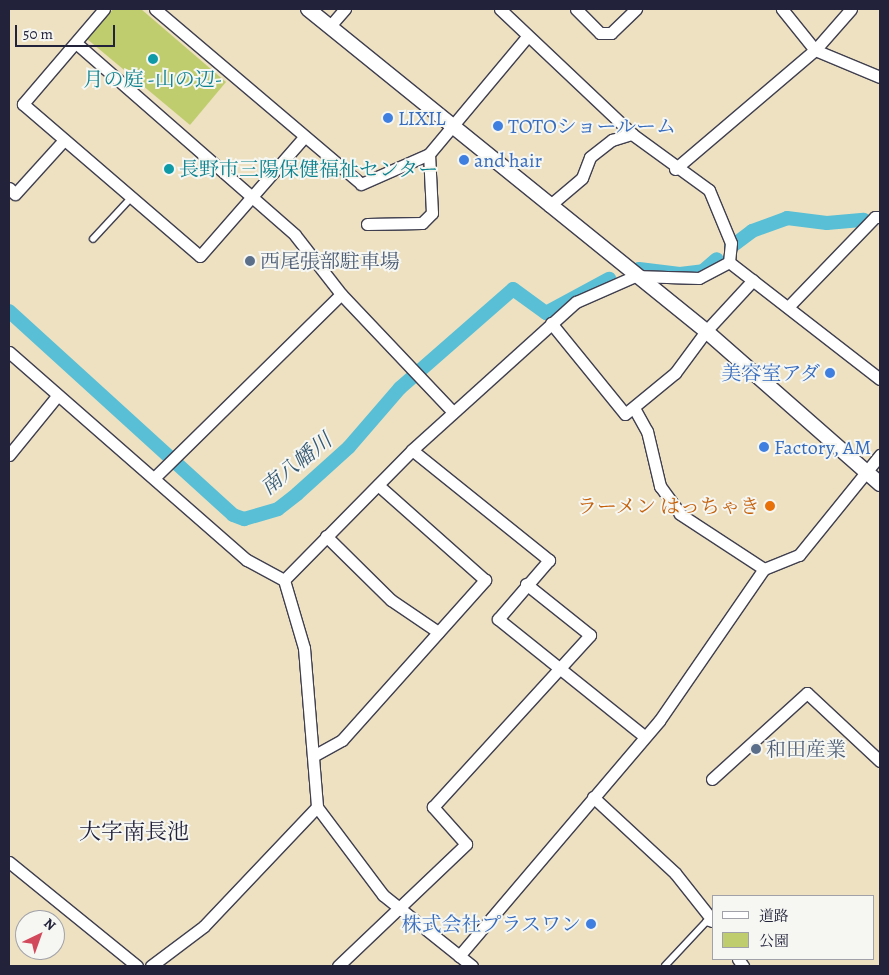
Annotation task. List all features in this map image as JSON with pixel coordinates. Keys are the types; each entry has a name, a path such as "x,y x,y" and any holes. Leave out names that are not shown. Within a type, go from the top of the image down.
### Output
{"street":[{"path":"104,9 24,104 63,141 200,256 304,137"},
{"path":"157,9 361,184 429,154 527,37"},
{"path":"308,9 635,276 706,331 880,484"},
{"path":"330,26 345,9"},
{"path":"500,9 527,37 632,134 675,169 709,190 731,243 729,262"},
{"path":"576,9 600,33 611,33 636,9"},
{"path":"782,9 815,50 880,77"},
{"path":"675,169 815,50 851,9"},
{"path":"76,43 295,235 341,294 452,412"},
{"path":"549,206 582,178 590,158 612,140 632,134"},
{"path":"9,188 16,194 63,141"},
{"path":"367,224 422,223 432,213 429,154"},
{"path":"788,307 875,216 880,217"},
{"path":"284,580 412,450 576,302 635,276 699,278 729,262"},
{"path":"729,262 880,379"},
{"path":"551,323 625,414 675,373 706,331 752,280"},
{"path":"154,478 341,294"},
{"path":"9,352 246,560 284,580 304,648 315,755 316,807 364,874 398,906 472,966"},
{"path":"9,455 58,395"},
{"path":"634,408 647,431 660,486 680,514 764,569"},
{"path":"412,450 549,560 526,584 498,619 644,736"},
{"path":"459,956 644,736 759,582 764,569 799,555 869,473 880,455"},
{"path":"315,755 342,740 484,580 378,485"},
{"path":"326,536 391,600 438,632"},
{"path":"338,966 398,906 414,896 466,844 433,807 561,670 590,635 526,584"},
{"path":"712,779 807,693 880,761"},
{"path":"593,797 675,873 712,921"},
{"path":"151,966 204,926 316,807"},
{"path":"9,862 137,966"}],"lane":[{"path":"94,239 131,198"},
{"path":"665,966 706,922 712,922"}],"green space":[{"path":"113,9 141,9 226,82 190,125 87,39"}],"waterway":[{"name":"南八幡川","path":"731,247 752,231 787,218 827,223 864,220"},
{"name":"南八幡川","path":"639,269 680,274 703,271 717,259"},
{"name":"南八幡川","path":"9,311 233,515 244,519 278,509 297,494 349,447 400,388 513,289 546,313 609,279"}],"place":[{"name":"月の庭 -山の辺-","path":"153,59"},
{"name":"LIXIL","path":"388,118"},
{"name":"TOTOショールーム","path":"498,126"},
{"name":"and hair","path":"464,160"},
{"name":"長野市三陽保健福祉センター","path":"169,169"},
{"name":"西尾張部駐車場","path":"250,261"},
{"name":"美容室アダ","path":"830,373"},
{"name":"Factory, AM","path":"764,447"},
{"name":"ラーメン はっちゃき","path":"770,506"},
{"name":"和田産業","path":"756,749"},
{"name":"株式会社プラスワン","path":"591,924"}],"district":[{"name":"大字南長池","path":"134,833"}]}
